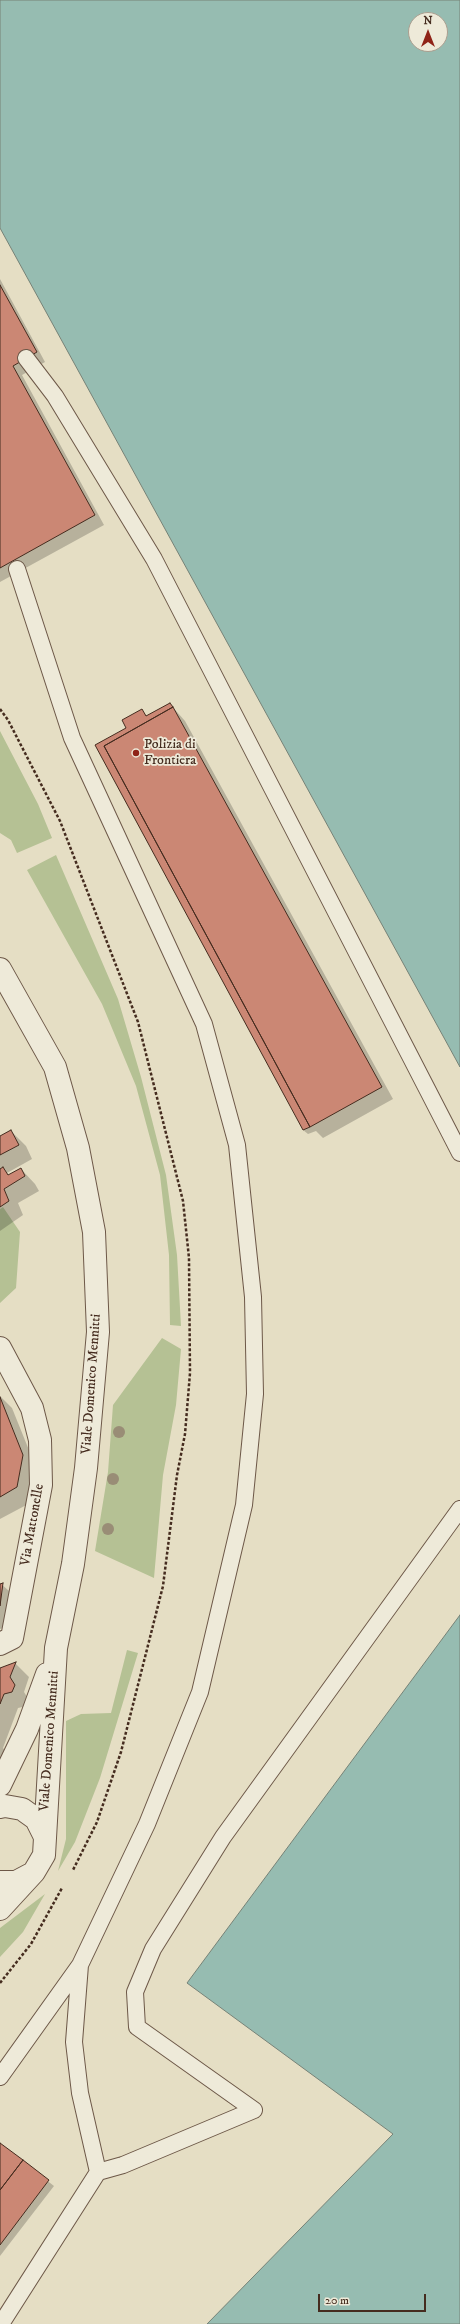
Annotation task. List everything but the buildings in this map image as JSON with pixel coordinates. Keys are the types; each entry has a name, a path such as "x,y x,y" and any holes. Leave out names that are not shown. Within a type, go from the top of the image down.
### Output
{"street":[{"name":"Viale Domenico Mennitti","path":"0,969 55,1067 78,1148 94,1232 98,1332 86,1468 73,1564 56,1648 44,1834 44,1855 34,1872"},
{"name":"Via Mattonelle","path":"0,1348 7,1376 34,1414 40,1440 41,1485 6,1641"},
{"name":"Viale Domenico Mennitti","path":"0,1785 27,1729 56,1648"},
{"path":"0,1807 4,1806 22,1809 36,1819 44,1834"},
{"path":"0,1882 16,1882 34,1872"},
{"path":"0,1910 34,1872"}],"lane":[{"path":"26,358 54,396 154,559 460,1154"},
{"path":"0,2077 80,1965 147,1824 200,1692 244,1505 255,1394 253,1297 237,1145 204,1024 72,738 17,569"},
{"path":"1,2324 98,2172 123,2165 254,2110 137,2027 135,1992 153,1949 223,1837 460,1509"},
{"path":"80,1965 74,2042 80,2093 98,2172"}],"green space":[{"path":"0,731 38,804 52,838 17,853 11,840 0,833"},
{"path":"56,855 118,999 141,1077 166,1175 177,1255 181,1326 170,1325 169,1255 160,1175 136,1086 102,1004 27,870"},
{"path":"3,1207 20,1232 16,1288 0,1303 0,1209"},
{"path":"162,1338 181,1349 176,1405 163,1475 154,1578 95,1551 108,1472 113,1405"},
{"path":"127,1650 138,1653 100,1778 75,1842 58,1871 66,1839 66,1721 81,1714 111,1713"},
{"path":"45,1894 23,1932 0,1957 0,1928"}],"water":[{"path":"0,0 460,0 460,1067 0,228"},
{"path":"460,1615 460,2324 207,2324 393,2134 187,1983"}],"place":[{"name":"Polizia di Frontiera","path":"136,753"}]}
